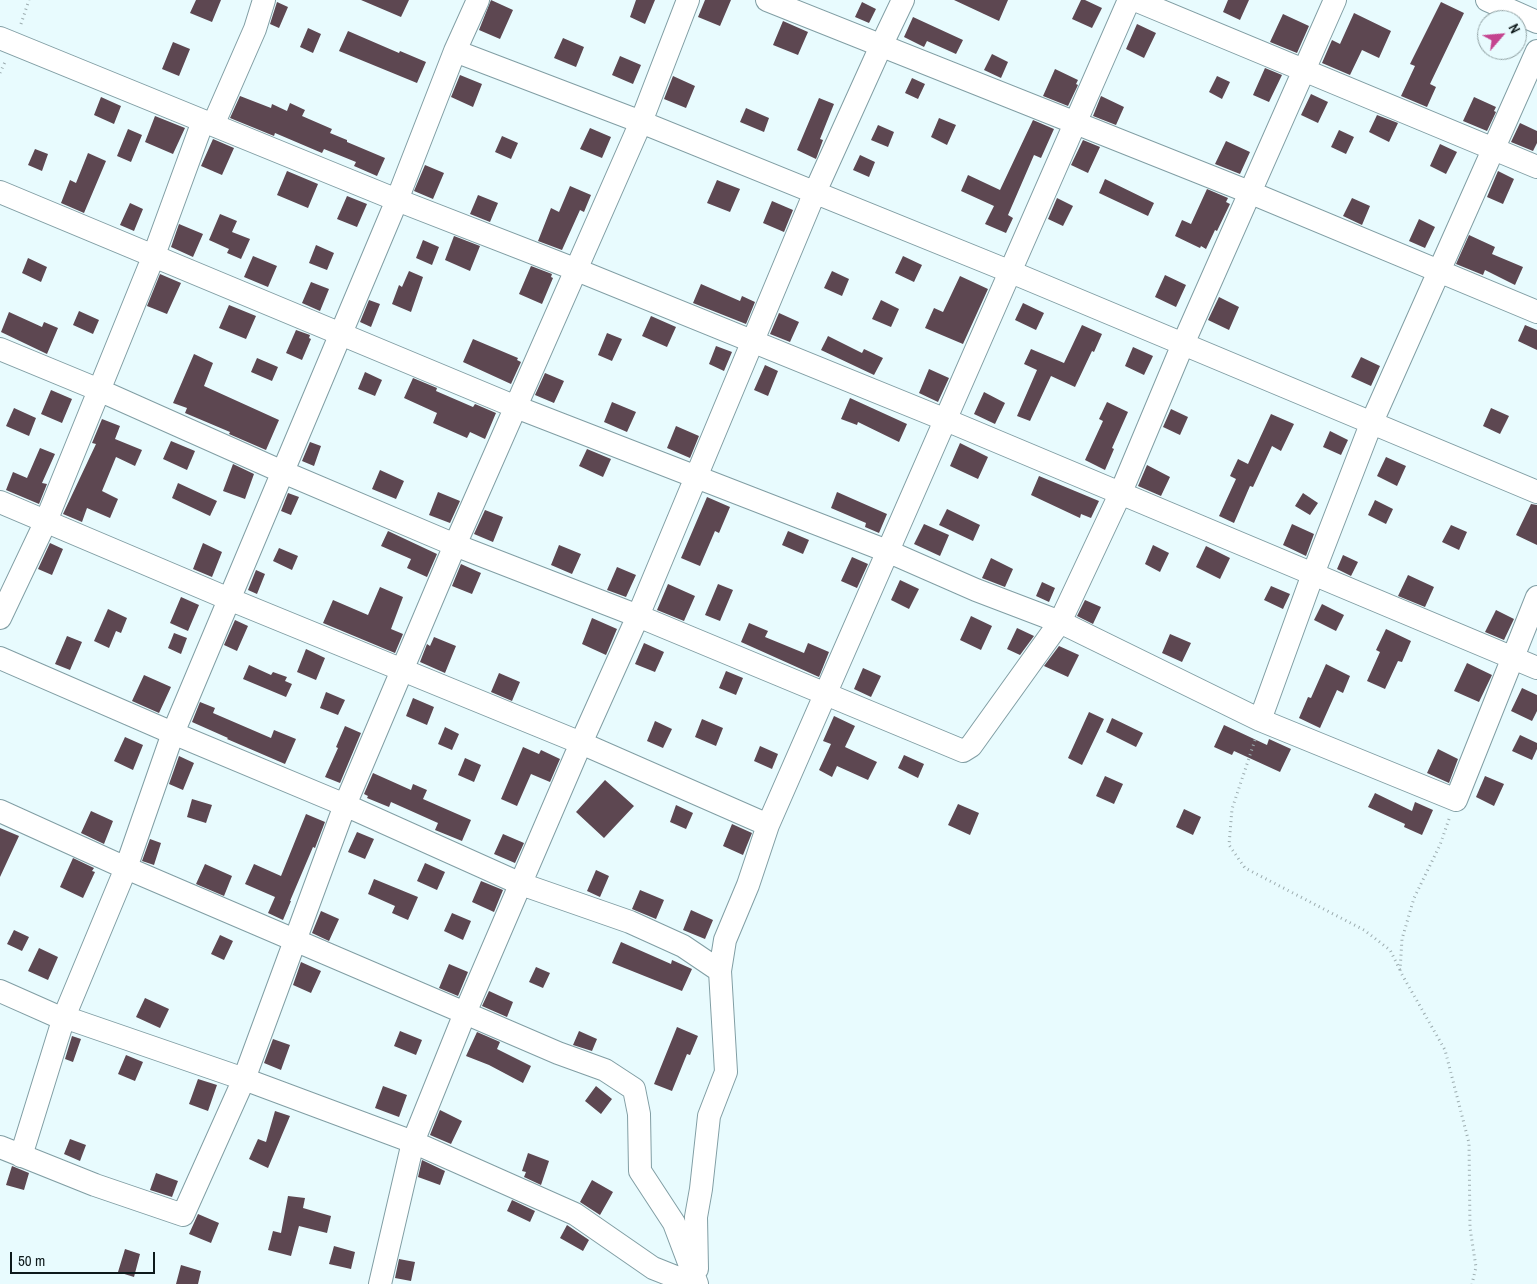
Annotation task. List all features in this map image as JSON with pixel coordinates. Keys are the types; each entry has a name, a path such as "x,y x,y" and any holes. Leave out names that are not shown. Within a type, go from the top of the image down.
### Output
{"street":[{"path":"0,618 46,522 208,123 255,29 264,0"},
{"path":"21,1156 64,1018 126,868 173,733 284,472 397,200 454,52 478,0"},
{"path":"0,1148 95,1185 184,1215 244,1079 294,940 346,805 455,545 641,122 688,0"},
{"path":"768,0 1249,192 1537,312"},
{"path":"380,1284 413,1142 465,1014 580,743 638,616 815,192 903,0"},
{"path":"696,1284 696,1217 709,1116 726,1072 720,971 725,940 748,885 768,825 1129,0"},
{"path":"1135,0 1537,167"},
{"path":"0,349 455,545 638,616 963,750 971,746 1060,622 1122,492 1183,344 1335,0"},
{"path":"1487,0 1537,22"},
{"path":"0,38 1122,492 1537,668"},
{"path":"1260,720 1313,574 1371,424 1537,51"},
{"path":"454,52 641,122 815,192 1537,492"},
{"path":"0,192 516,407 887,551 976,590 1060,622 1260,720 1456,800 1537,597"},
{"path":"0,502 229,599 580,743 768,825"},
{"path":"0,658 346,805 521,884 630,922 683,946 720,971"},
{"path":"0,810 126,868 465,1014 558,1053 605,1070 634,1089 639,1114 640,1171 674,1223 696,1284"},
{"path":"0,991 61,1018 244,1079 413,1142 575,1214 653,1268 696,1284"}],"path":[{"path":"1260,720 1252,751 1232,809 1229,845 1245,868 1364,930 1390,950 1445,1050 1469,1143 1470,1228 1476,1267 1472,1284"},
{"path":"1400,971 1402,940 1414,898 1440,845 1456,800"}],"building":[{"path":"196,0 221,0 212,22 190,13"},
{"path":"361,0 409,0 401,17"},
{"path":"491,0 513,10 500,39 479,30"},
{"path":"636,0 655,0 645,24 630,17"},
{"path":"705,0 731,0 720,26 698,17"},
{"path":"954,0 1008,0 999,21"},
{"path":"1081,0 1102,8 1092,28 1072,19"},
{"path":"1228,0 1249,0 1240,20 1223,12"},
{"path":"277,2 288,7 279,28 270,24"},
{"path":"862,2 876,9 869,23 855,17"},
{"path":"1441,2 1464,13 1430,84 1436,87 1427,107 1401,96 1415,66 1410,64"},
{"path":"1354,13 1391,31 1379,58 1362,50 1350,75 1322,63 1332,40 1340,44"},
{"path":"1283,14 1309,26 1297,53 1270,42"},
{"path":"913,17 963,40 956,54 927,41 924,47 904,37"},
{"path":"783,21 808,32 798,55 773,45"},
{"path":"1137,24 1156,33 1144,58 1126,49"},
{"path":"308,28 321,34 313,53 300,47"},
{"path":"348,31 399,53 400,51 426,62 417,83 339,51"},
{"path":"563,38 584,47 576,67 554,58"},
{"path":"173,42 190,49 179,76 162,69"},
{"path":"992,54 1008,62 1001,78 984,70"},
{"path":"620,56 641,65 633,84 612,75"},
{"path":"1265,68 1282,75 1269,102 1253,95"},
{"path":"1055,69 1078,80 1076,84 1078,85 1068,106 1043,96"},
{"path":"460,75 482,84 473,107 451,97"},
{"path":"673,76 695,86 686,108 664,99"},
{"path":"1217,76 1230,82 1222,99 1209,92"},
{"path":"912,78 925,84 918,99 905,93"},
{"path":"1311,94 1328,102 1318,123 1301,115"},
{"path":"240,96 271,108 272,104 287,111 290,103 305,110 302,116 332,129 330,133 385,158 377,176 354,166 356,162 324,149 322,153 275,133 274,136 230,118"},
{"path":"1101,96 1124,107 1116,125 1093,116"},
{"path":"101,97 121,106 114,124 94,115"},
{"path":"1474,97 1496,107 1494,111 1496,112 1487,131 1463,121"},
{"path":"819,98 834,104 820,139 823,140 816,159 797,150"},
{"path":"746,108 769,118 764,132 740,122"},
{"path":"1377,115 1398,123 1389,142 1369,132"},
{"path":"155,116 185,128 173,154 145,142"},
{"path":"939,118 956,125 947,145 931,137"},
{"path":"1033,120 1054,129 1041,158 1034,155 1008,215 1013,218 1006,233 985,224 994,206 961,191 968,175 1000,190"},
{"path":"1520,123 1537,131 1537,143 1533,151 1511,142"},
{"path":"878,125 894,132 888,147 871,140"},
{"path":"590,128 611,137 602,158 580,149"},
{"path":"128,129 142,135 131,162 117,156"},
{"path":"1339,130 1354,137 1346,154 1331,147"},
{"path":"502,136 518,143 511,159 495,152"},
{"path":"213,139 234,148 222,175 201,166"},
{"path":"1083,140 1100,147 1088,173 1071,165"},
{"path":"1226,141 1250,152 1240,174 1215,164"},
{"path":"1440,144 1457,152 1446,174 1430,166"},
{"path":"35,149 48,154 42,171 28,165"},
{"path":"88,153 106,161 84,213 61,203 70,180 76,183"},
{"path":"860,155 875,162 869,177 853,170"},
{"path":"425,165 444,173 433,199 414,191"},
{"path":"287,171 318,184 308,208 277,195"},
{"path":"1498,171 1514,179 1503,204 1487,197"},
{"path":"1105,179 1154,203 1148,216 1099,193"},
{"path":"717,180 740,189 730,212 707,203"},
{"path":"570,186 591,195 584,212 580,210 562,250 538,241 551,208 559,212"},
{"path":"1207,189 1228,198 1226,202 1230,204 1206,249 1175,236 1182,220 1191,224"},
{"path":"478,195 498,203 490,222 470,214"},
{"path":"347,196 367,204 357,227 337,219"},
{"path":"1057,198 1073,206 1063,226 1048,219"},
{"path":"1352,198 1370,206 1362,225 1343,216"},
{"path":"772,201 793,210 784,232 763,223"},
{"path":"130,203 143,209 134,231 120,225"},
{"path":"220,214 237,221 232,232 250,239 241,259 227,253 229,249 209,240"},
{"path":"1419,219 1435,227 1425,248 1409,241"},
{"path":"179,224 203,234 193,257 171,247"},
{"path":"1469,235 1495,247 1492,254 1523,267 1515,285 1485,270 1483,275 1456,264"},
{"path":"454,236 480,246 470,271 445,260"},
{"path":"423,240 439,247 432,265 416,258"},
{"path":"316,245 334,253 327,270 309,263"},
{"path":"253,256 277,266 268,287 244,277"},
{"path":"903,256 922,265 914,282 895,273"},
{"path":"28,258 47,267 41,282 22,273"},
{"path":"531,266 552,274 551,277 553,278 542,304 519,294"},
{"path":"409,271 423,277 411,312 392,304 399,285 402,287"},
{"path":"832,271 849,279 842,296 824,288"},
{"path":"160,274 181,283 167,314 147,306"},
{"path":"1165,275 1186,285 1176,307 1155,297"},
{"path":"960,276 988,289 963,344 925,328 934,308 943,312"},
{"path":"311,282 329,289 320,311 302,303"},
{"path":"701,284 740,301 742,296 755,302 746,324 693,303"},
{"path":"1219,297 1239,307 1229,330 1208,320"},
{"path":"369,300 380,304 371,327 360,322"},
{"path":"881,300 899,309 891,327 872,319"},
{"path":"1023,303 1044,313 1036,330 1015,320"},
{"path":"229,305 256,316 246,339 219,328"},
{"path":"79,311 99,320 93,334 73,325"},
{"path":"9,312 42,327 44,322 58,328 47,354 1,332"},
{"path":"779,313 799,322 790,342 770,334"},
{"path":"651,316 676,327 667,347 642,336"},
{"path":"1082,325 1102,334 1075,387 1051,376 1030,421 1017,416 1037,370 1024,364 1031,349 1064,363"},
{"path":"1525,325 1537,330 1537,350 1518,341"},
{"path":"296,330 310,335 309,338 311,339 302,360 286,353"},
{"path":"607,333 622,339 612,361 598,355"},
{"path":"828,336 862,353 864,349 883,358 874,375 821,350"},
{"path":"473,339 518,358 517,360 521,362 511,384 463,362"},
{"path":"716,346 732,352 724,371 709,364"},
{"path":"1133,347 1153,356 1144,375 1125,366"},
{"path":"194,354 213,363 204,386 279,420 266,450 185,413 187,408 173,403"},
{"path":"1361,357 1380,366 1371,386 1351,377"},
{"path":"257,358 278,367 272,381 251,372"},
{"path":"765,365 778,371 768,396 754,390"},
{"path":"929,369 949,378 938,402 919,393"},
{"path":"365,372 382,380 375,396 358,389"},
{"path":"545,373 564,381 554,403 535,395"},
{"path":"413,378 437,388 436,391 473,407 475,404 496,413 485,439 470,432 467,438 433,423 437,413 404,398"},
{"path":"51,390 72,399 62,423 41,414"},
{"path":"984,392 1005,403 995,424 974,414"},
{"path":"850,398 907,424 899,442 858,422 857,425 841,419"},
{"path":"612,402 636,412 627,432 604,422"},
{"path":"1107,402 1128,412 1112,448 1114,449 1105,470 1085,460 1103,421 1099,419"},
{"path":"14,408 36,418 29,436 6,426"},
{"path":"1491,408 1509,416 1500,434 1483,426"},
{"path":"1171,409 1188,417 1180,435 1163,427"},
{"path":"1271,414 1294,424 1281,451 1272,446 1253,487 1250,486 1234,523 1219,516 1236,479 1230,476 1238,459 1248,464"},
{"path":"102,419 120,426 115,439 142,450 135,466 116,457 102,491 118,499 110,518 87,508 82,522 63,514 96,444 92,443"},
{"path":"676,426 699,436 690,458 667,448"},
{"path":"1330,431 1348,440 1341,455 1323,447"},
{"path":"171,441 195,451 187,470 163,459"},
{"path":"310,442 321,446 314,466 302,461"},
{"path":"960,443 988,457 978,479 950,466"},
{"path":"40,448 55,454 42,483 47,484 39,504 6,490 13,472 27,478"},
{"path":"587,449 611,459 603,477 579,466"},
{"path":"1386,457 1406,466 1397,486 1377,476"},
{"path":"233,464 254,474 245,499 223,491"},
{"path":"1147,465 1170,477 1161,496 1138,486"},
{"path":"380,470 404,481 396,499 372,489"},
{"path":"1039,476 1099,501 1091,518 1081,514 1080,518 1031,495"},
{"path":"178,483 217,501 210,516 172,498"},
{"path":"438,492 460,501 450,523 429,515"},
{"path":"837,492 887,514 879,533 865,527 866,523 831,508"},
{"path":"288,493 299,497 291,515 281,511"},
{"path":"1303,493 1318,503 1310,515 1295,506"},
{"path":"707,497 730,507 719,533 715,531 700,566 681,558"},
{"path":"1375,500 1393,509 1386,524 1368,515"},
{"path":"1531,504 1537,505 1537,545 1516,535"},
{"path":"947,509 980,525 973,541 939,525"},
{"path":"485,510 503,517 493,542 474,534"},
{"path":"924,524 949,535 940,556 914,544"},
{"path":"1292,524 1314,534 1306,556 1283,545"},
{"path":"1451,525 1467,532 1459,550 1442,542"},
{"path":"388,531 437,554 427,577 407,568 411,559 381,546"},
{"path":"788,531 809,540 803,554 782,545"},
{"path":"50,543 63,549 52,575 38,569"},
{"path":"203,543 222,552 212,577 193,569"},
{"path":"559,545 581,554 572,574 551,565"},
{"path":"1153,545 1169,553 1160,572 1145,564"},
{"path":"1206,546 1230,558 1220,579 1196,567"},
{"path":"279,548 298,556 292,570 273,561"},
{"path":"1343,555 1358,562 1351,576 1337,569"},
{"path":"852,557 868,564 857,588 841,581"},
{"path":"991,558 1013,569 1005,587 982,578"},
{"path":"461,564 481,573 472,594 452,586"},
{"path":"617,567 636,575 626,597 607,590"},
{"path":"256,570 265,574 257,594 248,590"},
{"path":"1408,575 1434,587 1425,607 1398,596"},
{"path":"900,580 919,589 909,609 891,600"},
{"path":"1042,582 1055,588 1049,602 1036,596"},
{"path":"668,584 695,596 684,621 657,610"},
{"path":"718,584 733,590 720,621 705,615"},
{"path":"1271,586 1290,594 1283,609 1264,600"},
{"path":"380,587 403,597 391,629 403,634 395,653 323,623 333,600 368,615"},
{"path":"181,597 199,605 188,631 170,623"},
{"path":"1085,600 1101,607 1093,624 1077,616"},
{"path":"1322,604 1344,615 1336,631 1314,620"},
{"path":"108,609 127,618 121,633 116,631 109,648 94,641"},
{"path":"1496,610 1514,619 1504,640 1485,632"},
{"path":"971,616 992,626 981,650 960,640"},
{"path":"592,618 617,629 606,655 582,644"},
{"path":"235,620 248,626 237,651 224,645"},
{"path":"749,623 768,631 765,637 804,653 808,643 829,652 819,677 741,642"},
{"path":"1017,628 1034,636 1020,655 1007,649"},
{"path":"1386,629 1411,641 1402,662 1398,661 1385,689 1367,681 1380,652 1376,650"},
{"path":"174,633 187,638 181,654 168,648"},
{"path":"1170,634 1191,643 1182,662 1162,653"},
{"path":"67,636 82,642 70,670 55,664"},
{"path":"434,637 456,646 445,673 420,662 427,644 430,646"},
{"path":"644,643 664,652 655,672 635,664"},
{"path":"1059,646 1079,655 1068,677 1044,666"},
{"path":"306,649 325,658 316,680 297,672"},
{"path":"1467,663 1492,675 1479,702 1454,691"},
{"path":"1326,664 1350,676 1343,693 1337,690 1320,728 1299,718 1308,697 1311,698"},
{"path":"249,665 271,675 273,672 287,677 285,681 292,684 286,697 243,679"},
{"path":"863,668 881,676 871,697 854,689"},
{"path":"726,671 743,678 736,695 719,688"},
{"path":"499,673 520,682 512,701 491,692"},
{"path":"144,675 171,687 159,713 132,701"},
{"path":"1522,688 1537,695 1537,711 1532,721 1511,711"},
{"path":"326,692 345,700 338,715 320,708"},
{"path":"413,698 434,707 427,725 406,716"},
{"path":"200,702 215,708 213,713 271,738 274,730 296,739 285,764 192,722"},
{"path":"1089,712 1104,719 1082,765 1068,758"},
{"path":"834,716 855,726 845,747 877,762 868,780 837,766 832,777 819,770 831,744 823,741"},
{"path":"1112,718 1143,733 1136,747 1106,732"},
{"path":"702,719 723,728 716,746 695,737"},
{"path":"655,721 672,729 663,748 647,741"},
{"path":"1224,725 1267,745 1269,739 1291,749 1280,772 1234,751 1232,755 1214,747"},
{"path":"345,726 361,733 340,783 325,777 338,748 336,747"},
{"path":"445,727 459,734 452,750 438,744"},
{"path":"1520,735 1537,743 1537,749 1532,760 1512,751"},
{"path":"125,737 143,745 133,770 114,761"},
{"path":"760,746 778,754 772,769 754,761"},
{"path":"523,747 539,754 541,750 560,759 550,782 531,774 517,806 501,799"},
{"path":"1438,749 1458,759 1449,783 1427,773"},
{"path":"904,755 924,764 918,778 898,768"},
{"path":"179,756 194,763 183,790 169,784"},
{"path":"465,758 481,765 474,782 458,775"},
{"path":"373,773 411,790 413,784 427,790 423,799 471,820 462,841 435,830 438,823 391,802 389,807 367,798 368,796 364,794"},
{"path":"1105,776 1123,784 1114,804 1096,796"},
{"path":"1485,776 1504,784 1494,806 1476,797"},
{"path":"605,780 634,806 604,838 576,812"},
{"path":"1375,793 1412,811 1415,802 1433,810 1422,835 1404,827 1405,824 1368,807"},
{"path":"192,799 212,805 206,823 187,817"},
{"path":"958,804 979,813 970,835 948,825"},
{"path":"676,805 693,813 686,829 670,822"},
{"path":"1184,809 1201,817 1193,835 1176,827"},
{"path":"91,811 113,821 104,844 81,833"},
{"path":"306,814 325,822 283,920 268,913 275,897 245,884 254,864 281,876"},
{"path":"732,824 752,833 743,855 723,846"},
{"path":"0,828 19,836 0,877"},
{"path":"357,832 374,839 365,859 348,852"},
{"path":"503,834 524,843 515,863 494,854"},
{"path":"150,839 161,843 154,865 142,861"},
{"path":"73,858 94,868 92,871 95,872 83,898 60,887"},
{"path":"425,863 445,872 437,890 417,881"},
{"path":"205,864 232,876 224,896 196,884"},
{"path":"596,870 609,876 600,897 587,891"},
{"path":"374,879 418,897 408,920 392,913 395,906 368,894"},
{"path":"481,881 503,890 494,912 472,902"},
{"path":"640,890 664,900 656,919 632,909"},
{"path":"691,910 713,920 705,939 683,930"},
{"path":"321,911 339,919 329,941 312,933"},
{"path":"452,913 471,921 463,940 444,931"},
{"path":"14,930 29,937 22,951 7,944"},
{"path":"220,935 233,941 224,960 211,954"},
{"path":"621,942 671,964 672,960 692,969 682,991 612,963"},
{"path":"39,948 58,957 48,980 28,971"},
{"path":"301,962 321,971 311,993 293,985"},
{"path":"449,964 468,972 458,996 439,988"},
{"path":"536,967 550,973 543,988 529,982"},
{"path":"489,991 513,1002 507,1017 482,1006"},
{"path":"145,998 169,1009 160,1028 136,1017"},
{"path":"677,1027 698,1036 690,1055 687,1054 672,1091 654,1084"},
{"path":"400,1031 422,1040 416,1055 394,1046"},
{"path":"579,1031 597,1039 592,1051 573,1045"},
{"path":"477,1032 500,1042 497,1049 531,1066 523,1083 489,1065 466,1056"},
{"path":"72,1036 81,1039 73,1062 65,1059"},
{"path":"273,1039 290,1045 281,1070 264,1063"},
{"path":"126,1055 143,1062 135,1081 118,1074"},
{"path":"198,1079 217,1085 208,1111 189,1104"},
{"path":"383,1086 407,1095 399,1117 375,1108"},
{"path":"596,1086 612,1099 601,1114 585,1101"},
{"path":"440,1110 462,1121 451,1144 430,1135"},
{"path":"275,1111 290,1116 268,1168 249,1159 258,1139 266,1142"},
{"path":"70,1139 86,1145 80,1161 64,1154"},
{"path":"528,1153 549,1161 541,1185 524,1177 526,1172 522,1171"},
{"path":"422,1160 445,1171 440,1185 418,1177"},
{"path":"12,1166 29,1173 24,1190 6,1185"},
{"path":"156,1173 178,1181 172,1197 150,1190"},
{"path":"592,1180 613,1192 600,1215 580,1202"},
{"path":"288,1196 305,1198 303,1208 331,1216 327,1233 299,1226 291,1256 268,1250 273,1231 281,1233"},
{"path":"512,1200 535,1211 530,1222 507,1211"},
{"path":"198,1214 219,1223 211,1243 189,1234"},
{"path":"567,1225 589,1240 583,1251 560,1238"},
{"path":"334,1246 355,1252 351,1269 329,1264"},
{"path":"125,1249 140,1254 134,1277 118,1272"},
{"path":"399,1259 415,1262 411,1281 395,1278"},
{"path":"181,1265 201,1271 198,1284 176,1284"}]}
